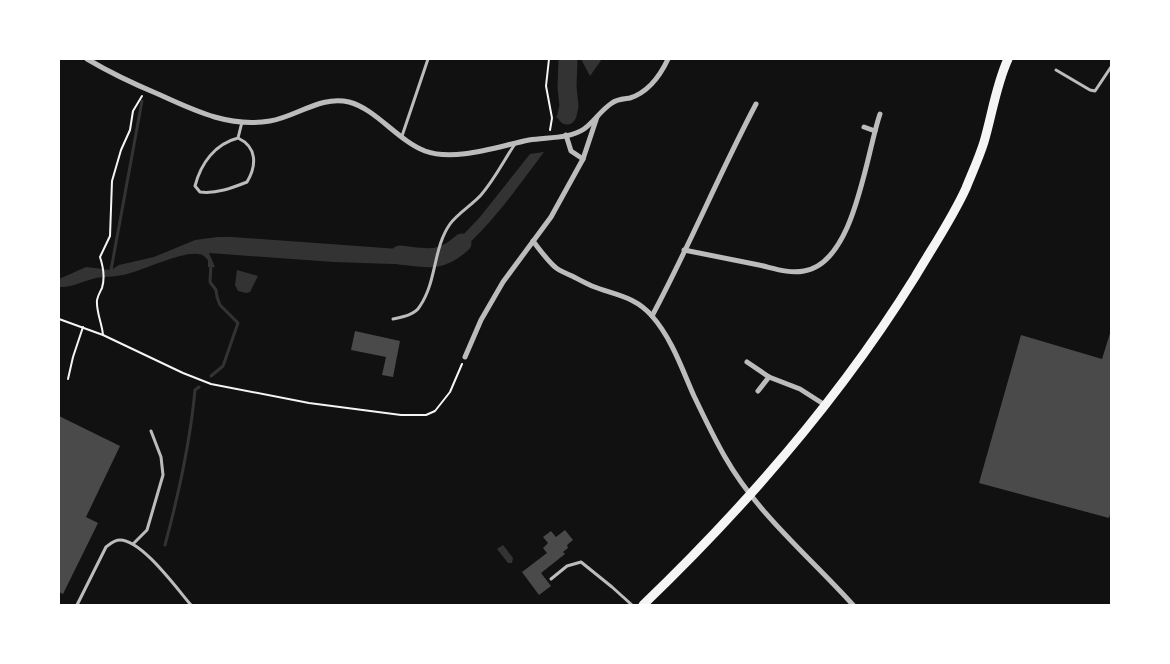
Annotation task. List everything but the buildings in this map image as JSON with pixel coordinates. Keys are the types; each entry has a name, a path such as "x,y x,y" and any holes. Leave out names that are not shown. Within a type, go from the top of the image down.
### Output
{"main road":[{"path":"643,605 692,558 750,495 825,405 892,313 930,252 965,190 984,144 999,83 1008,59"}],"street":[{"path":"87,59 144,88 204,115 236,122 270,121 331,100 349,102 367,110 401,137 424,150 439,154 463,153 566,135 584,129 614,101 631,98 648,89 657,79 668,59"},
{"path":"652,316 729,155 756,104"},
{"path":"465,357 481,320 499,289 551,216 583,159 598,114"},
{"path":"684,250 784,270 803,271 817,266 829,257 842,238 851,218 880,114"},
{"path":"864,127 874,131"},
{"path":"566,135 571,151 583,159"},
{"path":"533,241 556,268 592,286 624,296 640,305 652,316 678,359 724,457 750,495 792,543 831,580 853,605"},
{"path":"748,362 770,377 800,389 825,405"},
{"path":"758,391 770,377"}],"lane":[{"path":"401,137 428,59"},
{"path":"1056,70 1090,90 1095,90 1111,67"},
{"path":"238,138 242,122"},
{"path":"238,138 248,142 252,151 254,166 247,182 233,188 207,193 200,192 195,186 198,176 208,159 217,147 225,141 238,138"},
{"path":"393,319 403,317 420,308 433,275 438,250 451,223 480,196 494,179 516,143"},
{"path":"133,544 147,530 163,475 161,457 151,431"},
{"path":"77,605 106,547 120,540 133,544 145,553 191,605"},
{"path":"551,579 567,566 581,562 632,605"}],"path":[{"path":"549,59 546,86 552,118 550,138"},
{"path":"103,335 97,311 97,298 102,288 103,276 100,257 110,236 112,181 121,150 130,130 133,111 140,100 144,88"},
{"path":"59,319 103,335 167,366 211,384 309,403 401,415 426,415 435,411 450,392 465,357"},
{"path":"68,379 83,327"}],"shaded area":[{"path":"581,59 602,59 590,76"},
{"path":"564,90 575,90 577,95 575,101 578,108 567,115 556,118 565,96"},
{"path":"544,152 482,231 453,256 439,262 446,247 463,235 480,217 530,154"},
{"path":"218,237 426,251 422,265 334,262 209,253 215,267 208,267 208,260 204,256 191,254 123,275 96,278 59,287 59,279 86,267 111,270 119,265 154,257 195,240"},
{"path":"237,270 258,276 250,292 238,291 235,285"},
{"path":"503,545 513,558 512,563 508,563 497,549"}],"waterway":[{"path":"567,115 569,106 567,87 568,59"},
{"path":"111,270 142,101"},
{"path":"400,255 433,258 447,254 462,243"},
{"path":"211,265 210,282 216,290 220,305 238,323 223,366 211,376"},
{"path":"165,545 183,468 195,390 199,387"}]}
